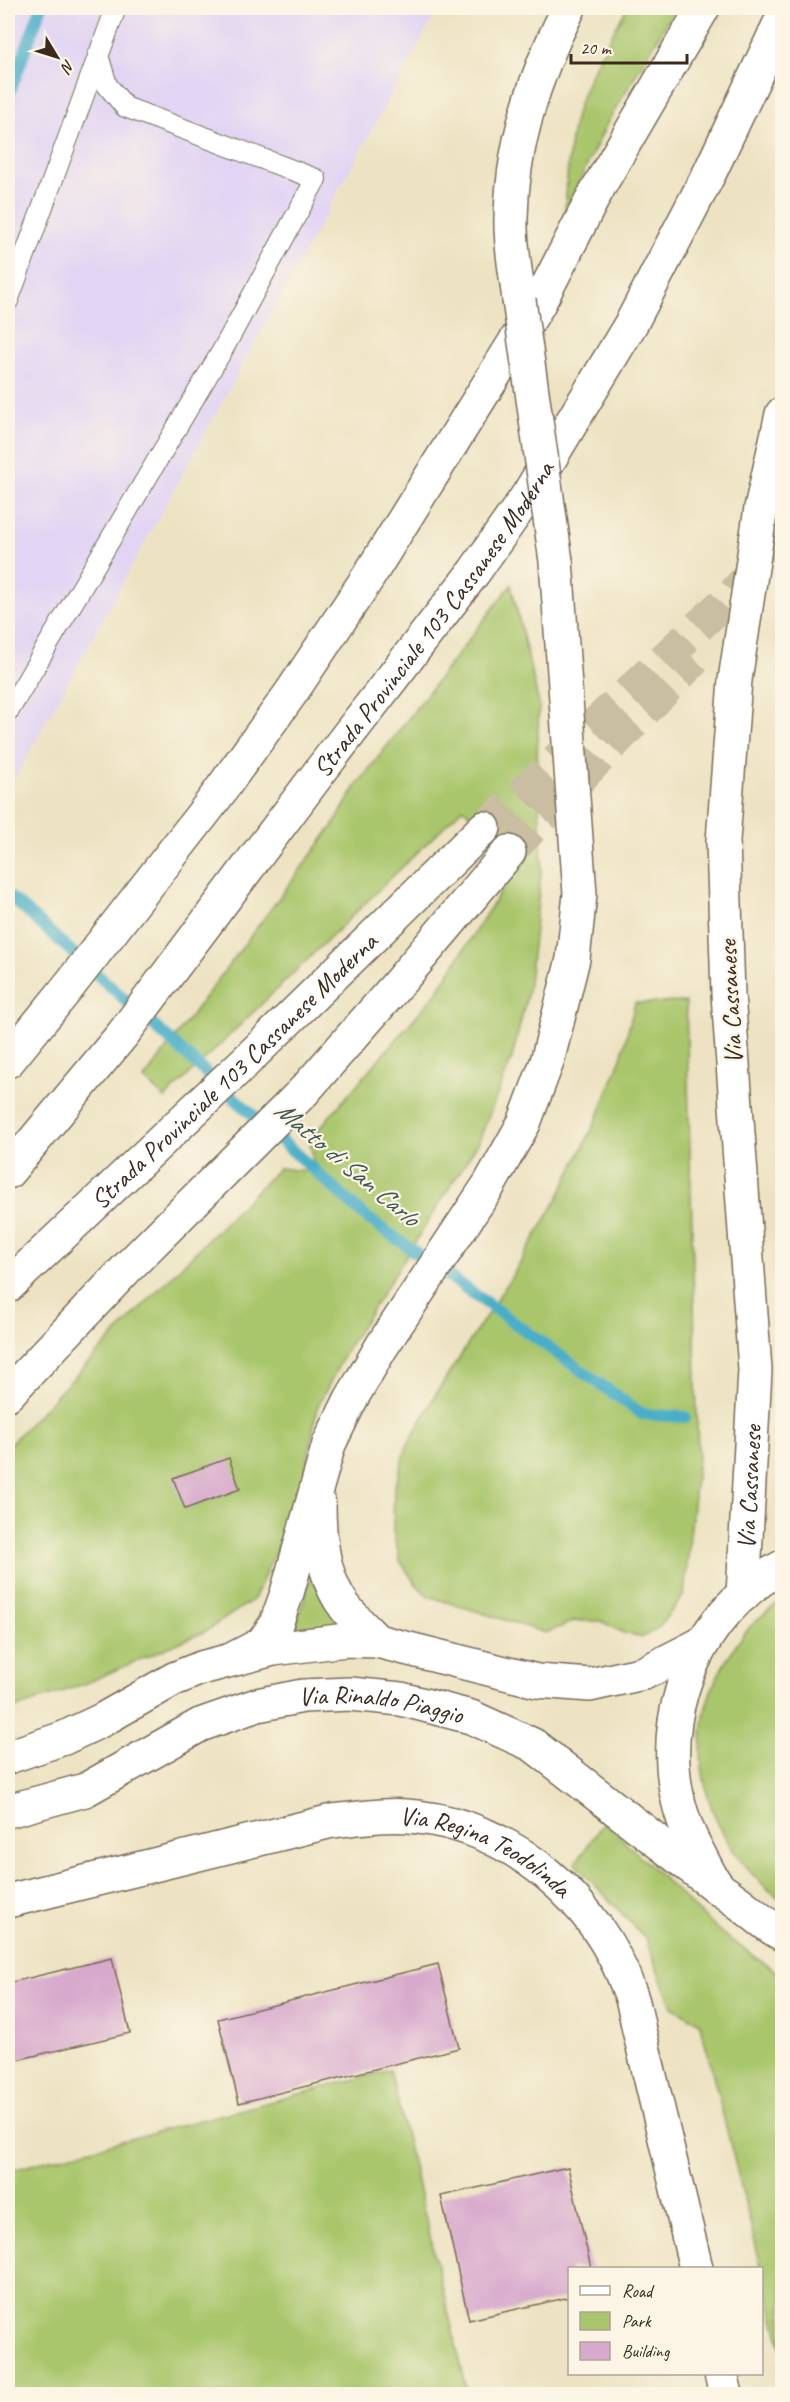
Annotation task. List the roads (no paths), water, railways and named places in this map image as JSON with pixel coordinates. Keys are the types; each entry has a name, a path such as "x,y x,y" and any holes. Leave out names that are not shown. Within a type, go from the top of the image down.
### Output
{"main road":[{"path":"232,1659 262,1644 276,1624 329,1444 351,1398 382,1346 489,1185 524,1123 547,1062 573,959 580,894 556,561 519,300 511,219 520,135 546,55 569,8"},
{"path":"8,1061 213,801 291,693 367,579 538,305 597,190 704,8"},
{"name":"Strada Provinciale 103 Cassanese Moderna","path":"8,1172 123,1034 321,770 474,572 528,495 632,322 710,172 782,21"},
{"name":"Via Cassanese","path":"743,1595 755,1370 728,994 723,841 735,680 761,508 783,414"},
{"name":"Strada Provinciale 103 Cassanese Moderna","path":"8,1286 248,1060 484,828"},
{"path":"8,1394 129,1266 305,1090 509,852"},
{"path":"319,1482 319,1534 331,1582 343,1605 376,1641"},
{"path":"720,1889 692,1840 675,1788 672,1756 673,1728 678,1701 687,1672 701,1644 720,1618 759,1581 783,1567"},
{"name":"Via Rinaldo Piaggio","path":"8,1757 64,1738 102,1720 174,1679 201,1668 273,1649 309,1643 346,1640 376,1641 537,1681 569,1685 590,1685 644,1673 701,1644"},
{"name":"Via Rinaldo Piaggio","path":"8,1811 85,1790 200,1725 257,1705 303,1696 350,1694 401,1699 471,1716 532,1745 757,1918 783,1934"},
{"name":"Via Regina Teodolinda","path":"8,1901 343,1820 387,1816 418,1817 471,1831 520,1853 542,1869 579,1905 608,1947 630,1991 696,2267"},
{"path":"721,2375 726,2394"}],"lane":[{"path":"8,301 116,8"},
{"path":"8,712 222,351 316,179 126,107 107,85 98,55"}],"waterway":[{"path":"8,97 41,8"},
{"name":"Matto di San Carlo","path":"8,896 366,1217 642,1414 685,1417"}],"tunnel":[{"path":"484,828 734,593 782,537"},
{"path":"509,852 695,659"}]}
